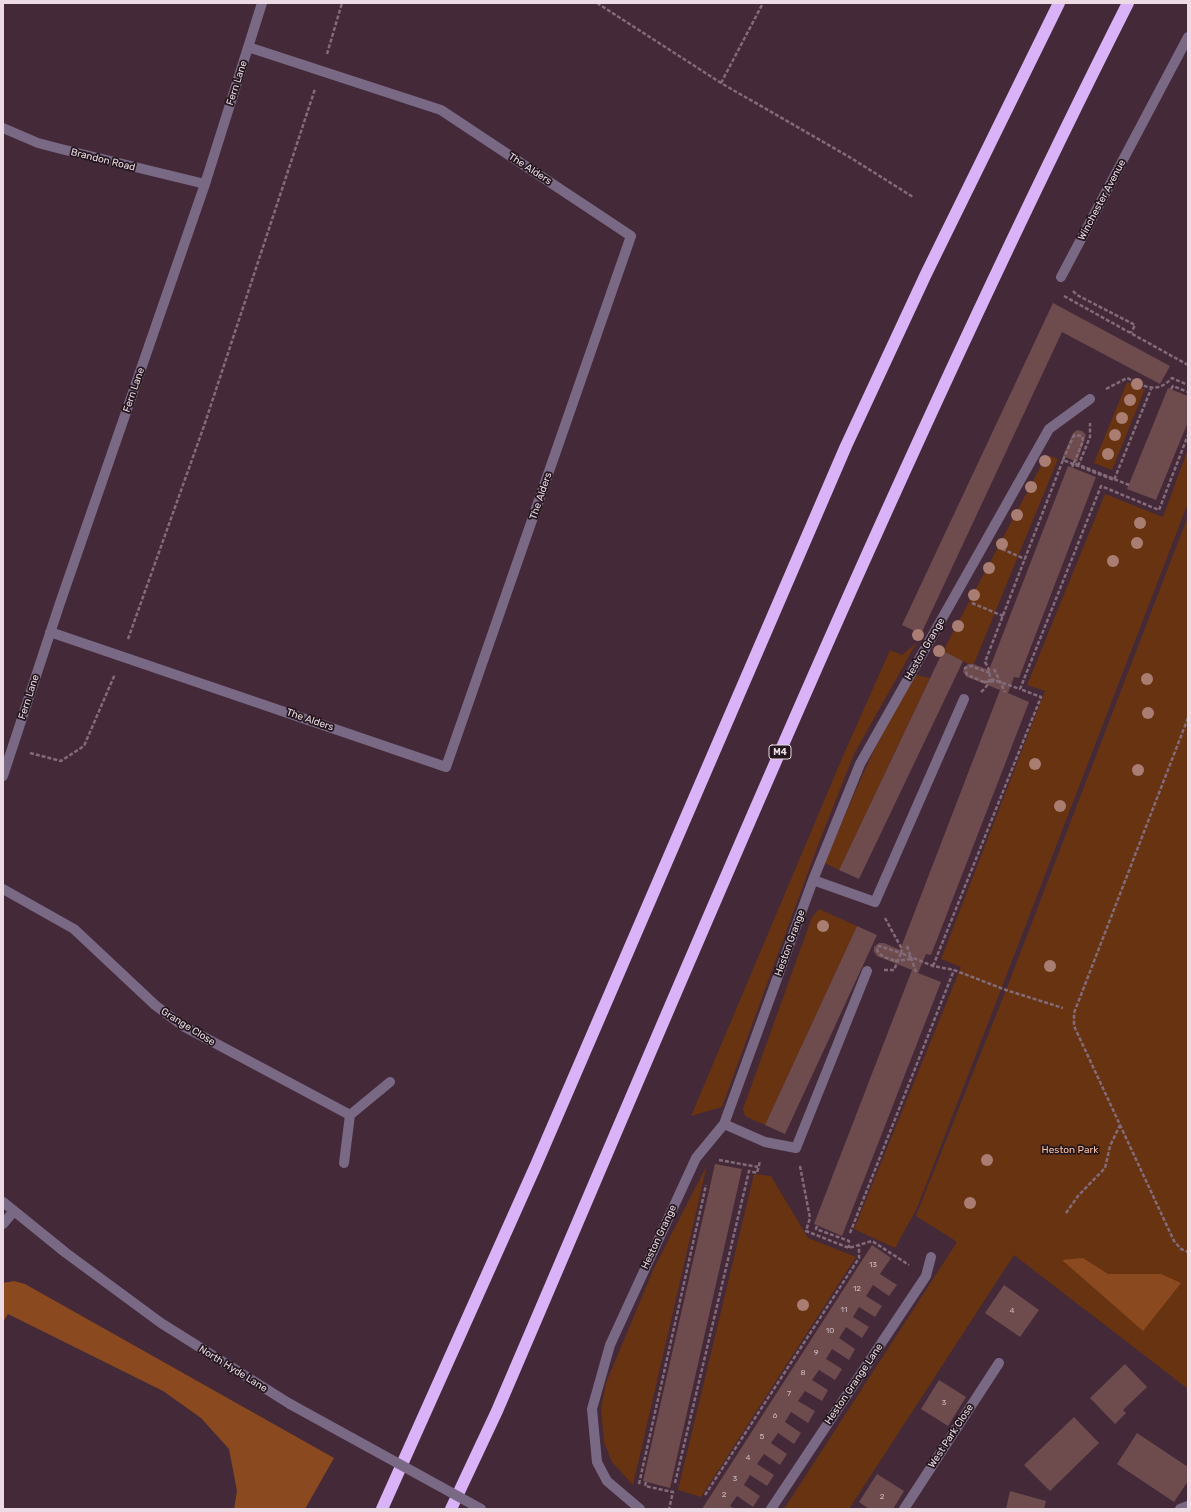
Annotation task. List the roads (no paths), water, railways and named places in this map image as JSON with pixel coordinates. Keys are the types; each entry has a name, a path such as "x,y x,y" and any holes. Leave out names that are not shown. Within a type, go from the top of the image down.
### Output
{"highway":[{"path":"382,1509 536,1165 846,446 930,267 1059,3"},
{"name":"M4","path":"451,1509 500,1403 821,656 1027,209 1128,3"}],"street":[{"name":"Fern Lane","path":"3,776 50,632 205,184 262,3"},
{"name":"Winchester Avenue","path":"1061,277 1188,37"},
{"name":"The Alders","path":"50,632 446,767 631,236 441,110 248,47"},
{"name":"Brandon Road","path":"3,128 61,150 205,184"},
{"name":"Heston Grange","path":"637,1507 607,1481 597,1462 592,1409 610,1345 696,1158 724,1124 813,880 860,764 1049,429 1090,399"},
{"path":"813,880 876,902 964,699"},
{"name":"Grange Close","path":"3,889 74,929 155,1005 183,1026 350,1115"},
{"path":"724,1124 765,1142 796,1148 867,971"},
{"path":"344,1163 350,1115 390,1082"},
{"name":"North Hyde Lane","path":"3,1202 66,1253 161,1323 290,1404 481,1509"},
{"path":"3,1224 14,1211"},
{"name":"Heston Grange Lane","path":"771,1509 926,1276 932,1257"},
{"name":"West Park Close","path":"904,1509 999,1362"},
{"path":"1180,1509 1188,1506"}],"park label":[{"name":"Heston Park","path":"1070,1150"}]}
